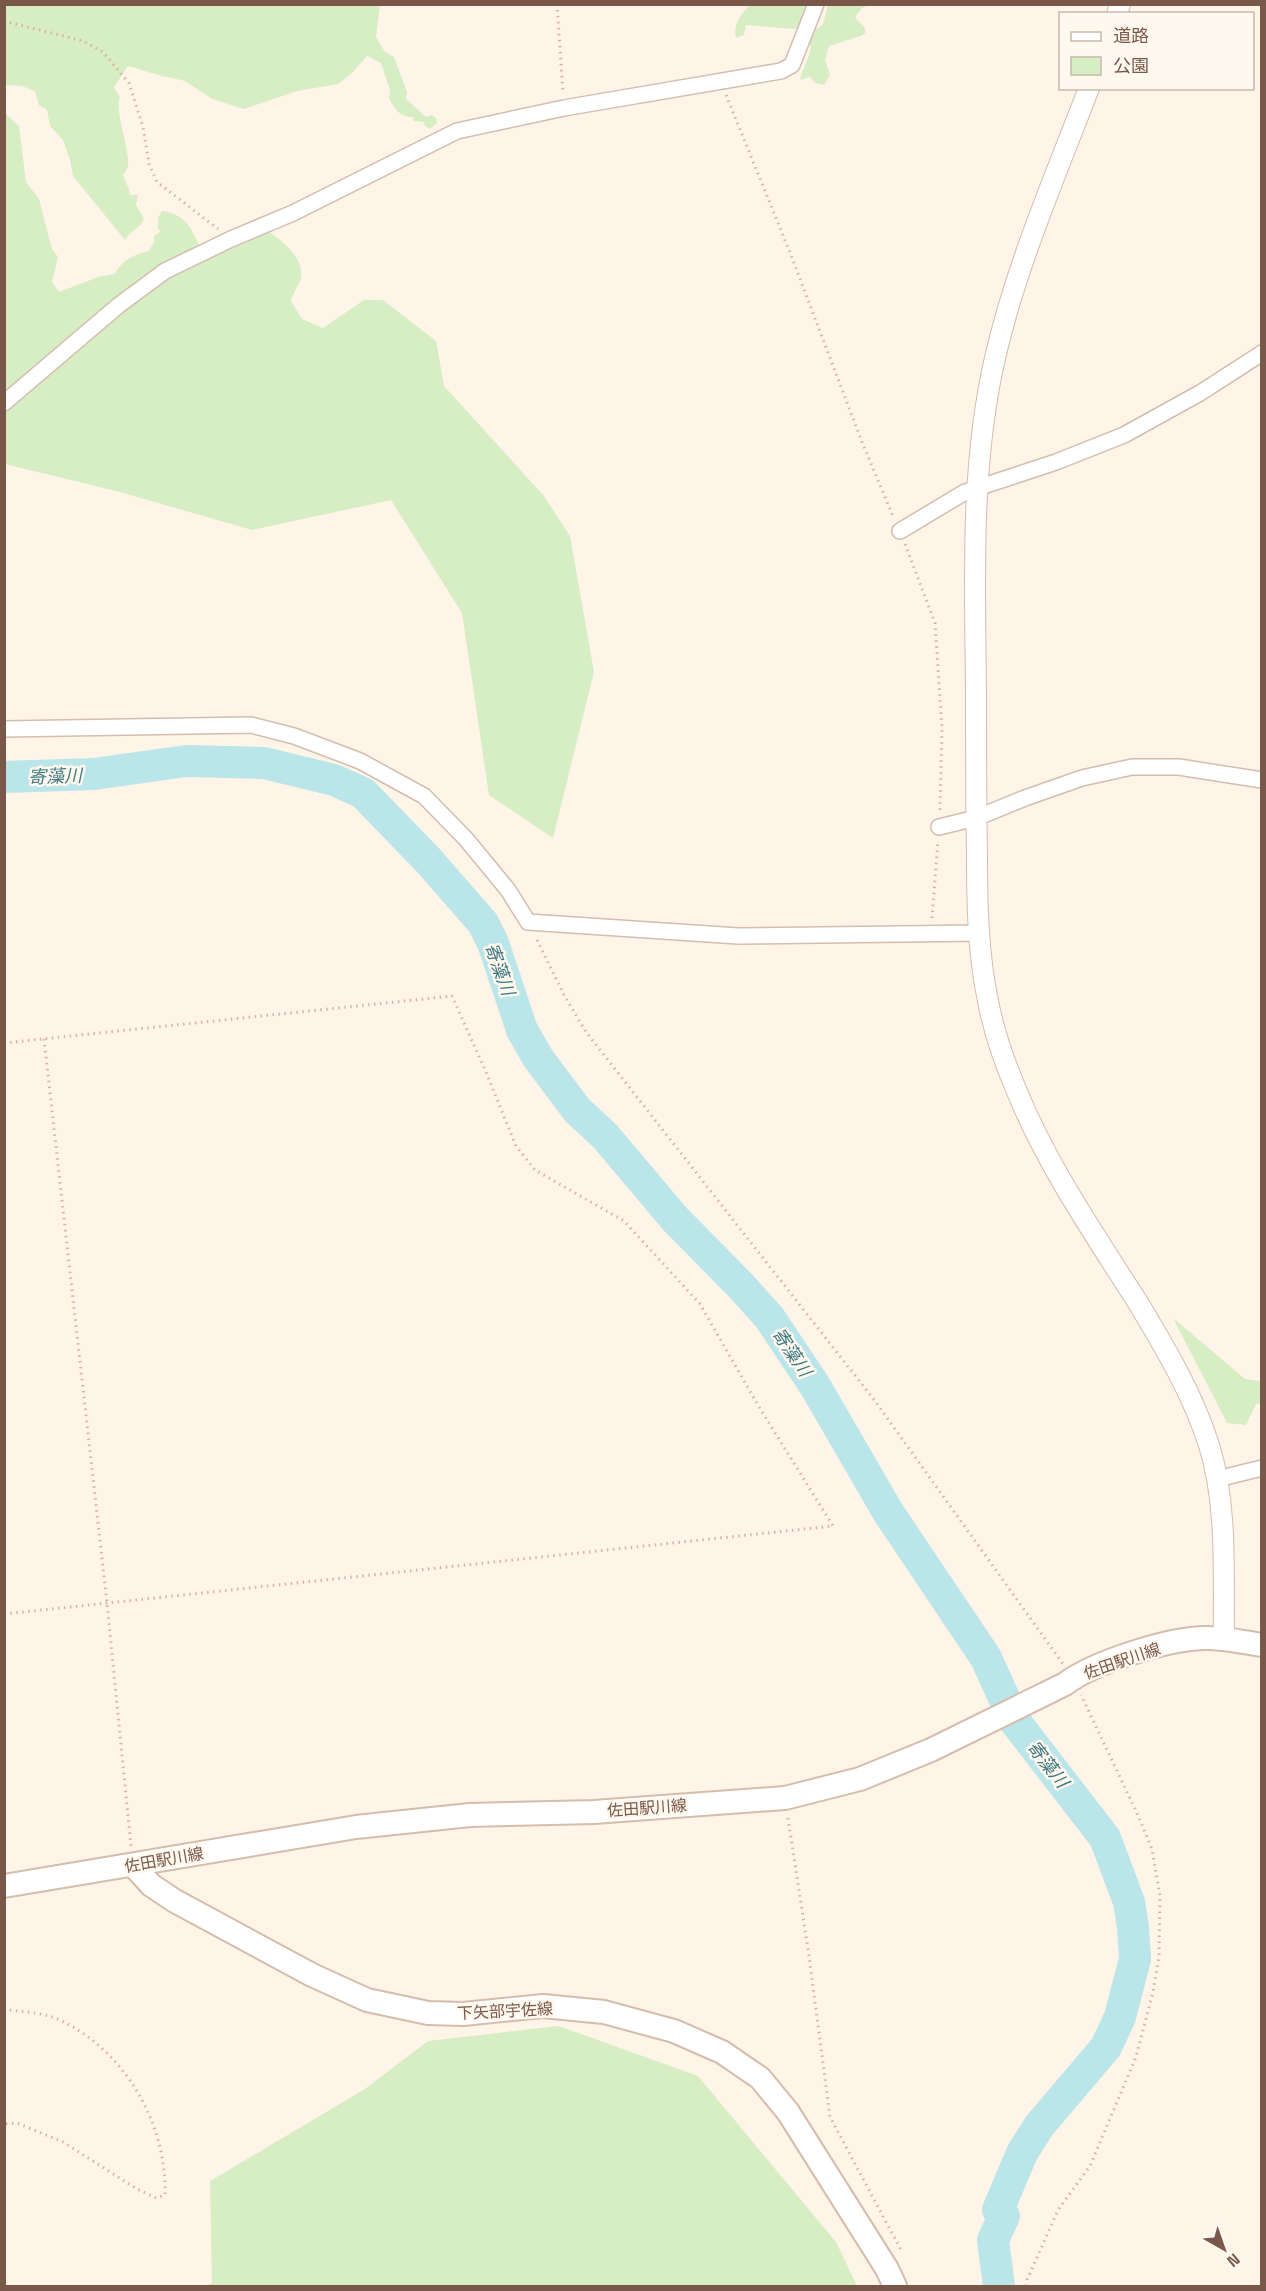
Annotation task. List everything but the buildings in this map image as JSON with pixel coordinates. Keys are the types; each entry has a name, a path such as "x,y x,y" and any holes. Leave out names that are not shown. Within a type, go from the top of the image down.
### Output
{"main road":[{"name":"佐田駅川線","path":"4,1886 396,1822 470,1815 594,1812 785,1798 860,1779 931,1750 1113,1660 1149,1649 1203,1638 1262,1645"},
{"name":"下矢部宇佐線","path":"133,1865 151,1885 175,1901 312,1975 367,2000 428,2013 463,2014 543,2006 604,2012 674,2031 722,2052 760,2078 788,2112 887,2269 895,2286"}],"street":[{"path":"4,403 119,305 165,271 231,239 293,213 457,131 564,108 781,71 792,65 816,4"},
{"path":"1088,90 1036,228 1009,309 995,359 983,428 977,487 976,818 980,933 987,1000 1001,1051 1020,1099 1080,1211 1171,1357 1194,1402 1209,1446 1223,1518 1224,1639"},
{"path":"900,531 965,492 1056,462 1124,435 1200,393 1262,353"},
{"path":"4,729 251,725 294,736 360,761 424,796 466,839 508,890 528,922 738,936 980,933"},
{"path":"939,827 976,818 1082,778 1132,767 1179,767 1262,780"},
{"path":"1217,1479 1262,1468"}],"path":[{"path":"557,4 564,108"},
{"path":"4,21 83,41 103,52 129,83 143,127 149,164 157,182 231,239"},
{"path":"721,82 794,261 862,442 900,531 935,624 942,728 939,827 931,934"},
{"path":"528,922 564,995 586,1032 875,1401 1069,1681 1136,1811 1152,1849 1160,1896 1159,1956 1153,1992 1136,2057 1090,2166 1058,2210 1026,2286"},
{"path":"4,1043 452,996 516,1146 535,1170 624,1221 700,1304 759,1407 833,1526 4,1614"},
{"path":"44,1038 107,1604 133,1865"},
{"path":"785,1798 830,2117 904,2256"},
{"path":"4,2009 52,2017 87,2034 121,2067 149,2110 166,2173 165,2195 156,2198 137,2189 63,2142 17,2124 4,2124"}],"green space":[{"path":"4,5 380,5 376,37 384,51 394,57 407,92 406,99 426,117 432,115 436,118 437,123 430,129 425,126 424,122 414,121 413,117 404,116 398,112 389,98 390,90 381,63 367,56 338,84 297,91 244,109 212,99 185,81 128,66 114,87 120,98 119,111 128,159 128,166 123,175 131,195 138,195 136,205 144,219 125,240 73,176 63,140 50,126 47,110 39,105 35,91 22,86 5,85"},
{"path":"749,5 821,5 817,21 794,29 746,25 744,35 736,38 737,24"},
{"path":"828,5 870,5 862,8 855,17 866,32 861,36 829,46 825,60 830,75 824,85 815,83 810,77 800,80 811,46 806,43 808,35 823,24"},
{"path":"5,113 19,126 26,182 39,199 52,249 58,257 52,282 59,292 101,276 115,274 129,259 149,251 154,242 154,236 161,231 158,229 158,218 162,211 185,221 205,258 253,235 269,232 281,241 296,257 301,271 299,284 291,301 302,319 323,328 364,300 383,300 436,341 444,386 544,496 570,536 594,672 553,838 489,795 462,613 391,500 252,530 120,492 5,464"},
{"path":"1173,1318 1245,1379 1261,1381 1261,1403 1256,1404 1246,1425 1227,1423"},
{"path":"559,2026 698,2076 836,2242 857,2286 206,2286 212,2283 210,2181 365,2089 428,2041"}],"waterway":[{"name":"寄藻川","path":"4,777 94,774 186,761 264,763 334,780 363,793 428,860 483,923 493,943 522,1030 538,1058 577,1110 605,1136 675,1219 769,1317 815,1386 888,1512 986,1658 1014,1720 1105,1838 1129,1902 1135,1959 1120,2017 1106,2047 1039,2126 1022,2153 998,2210 1004,2216 993,2240 999,2286"}]}
